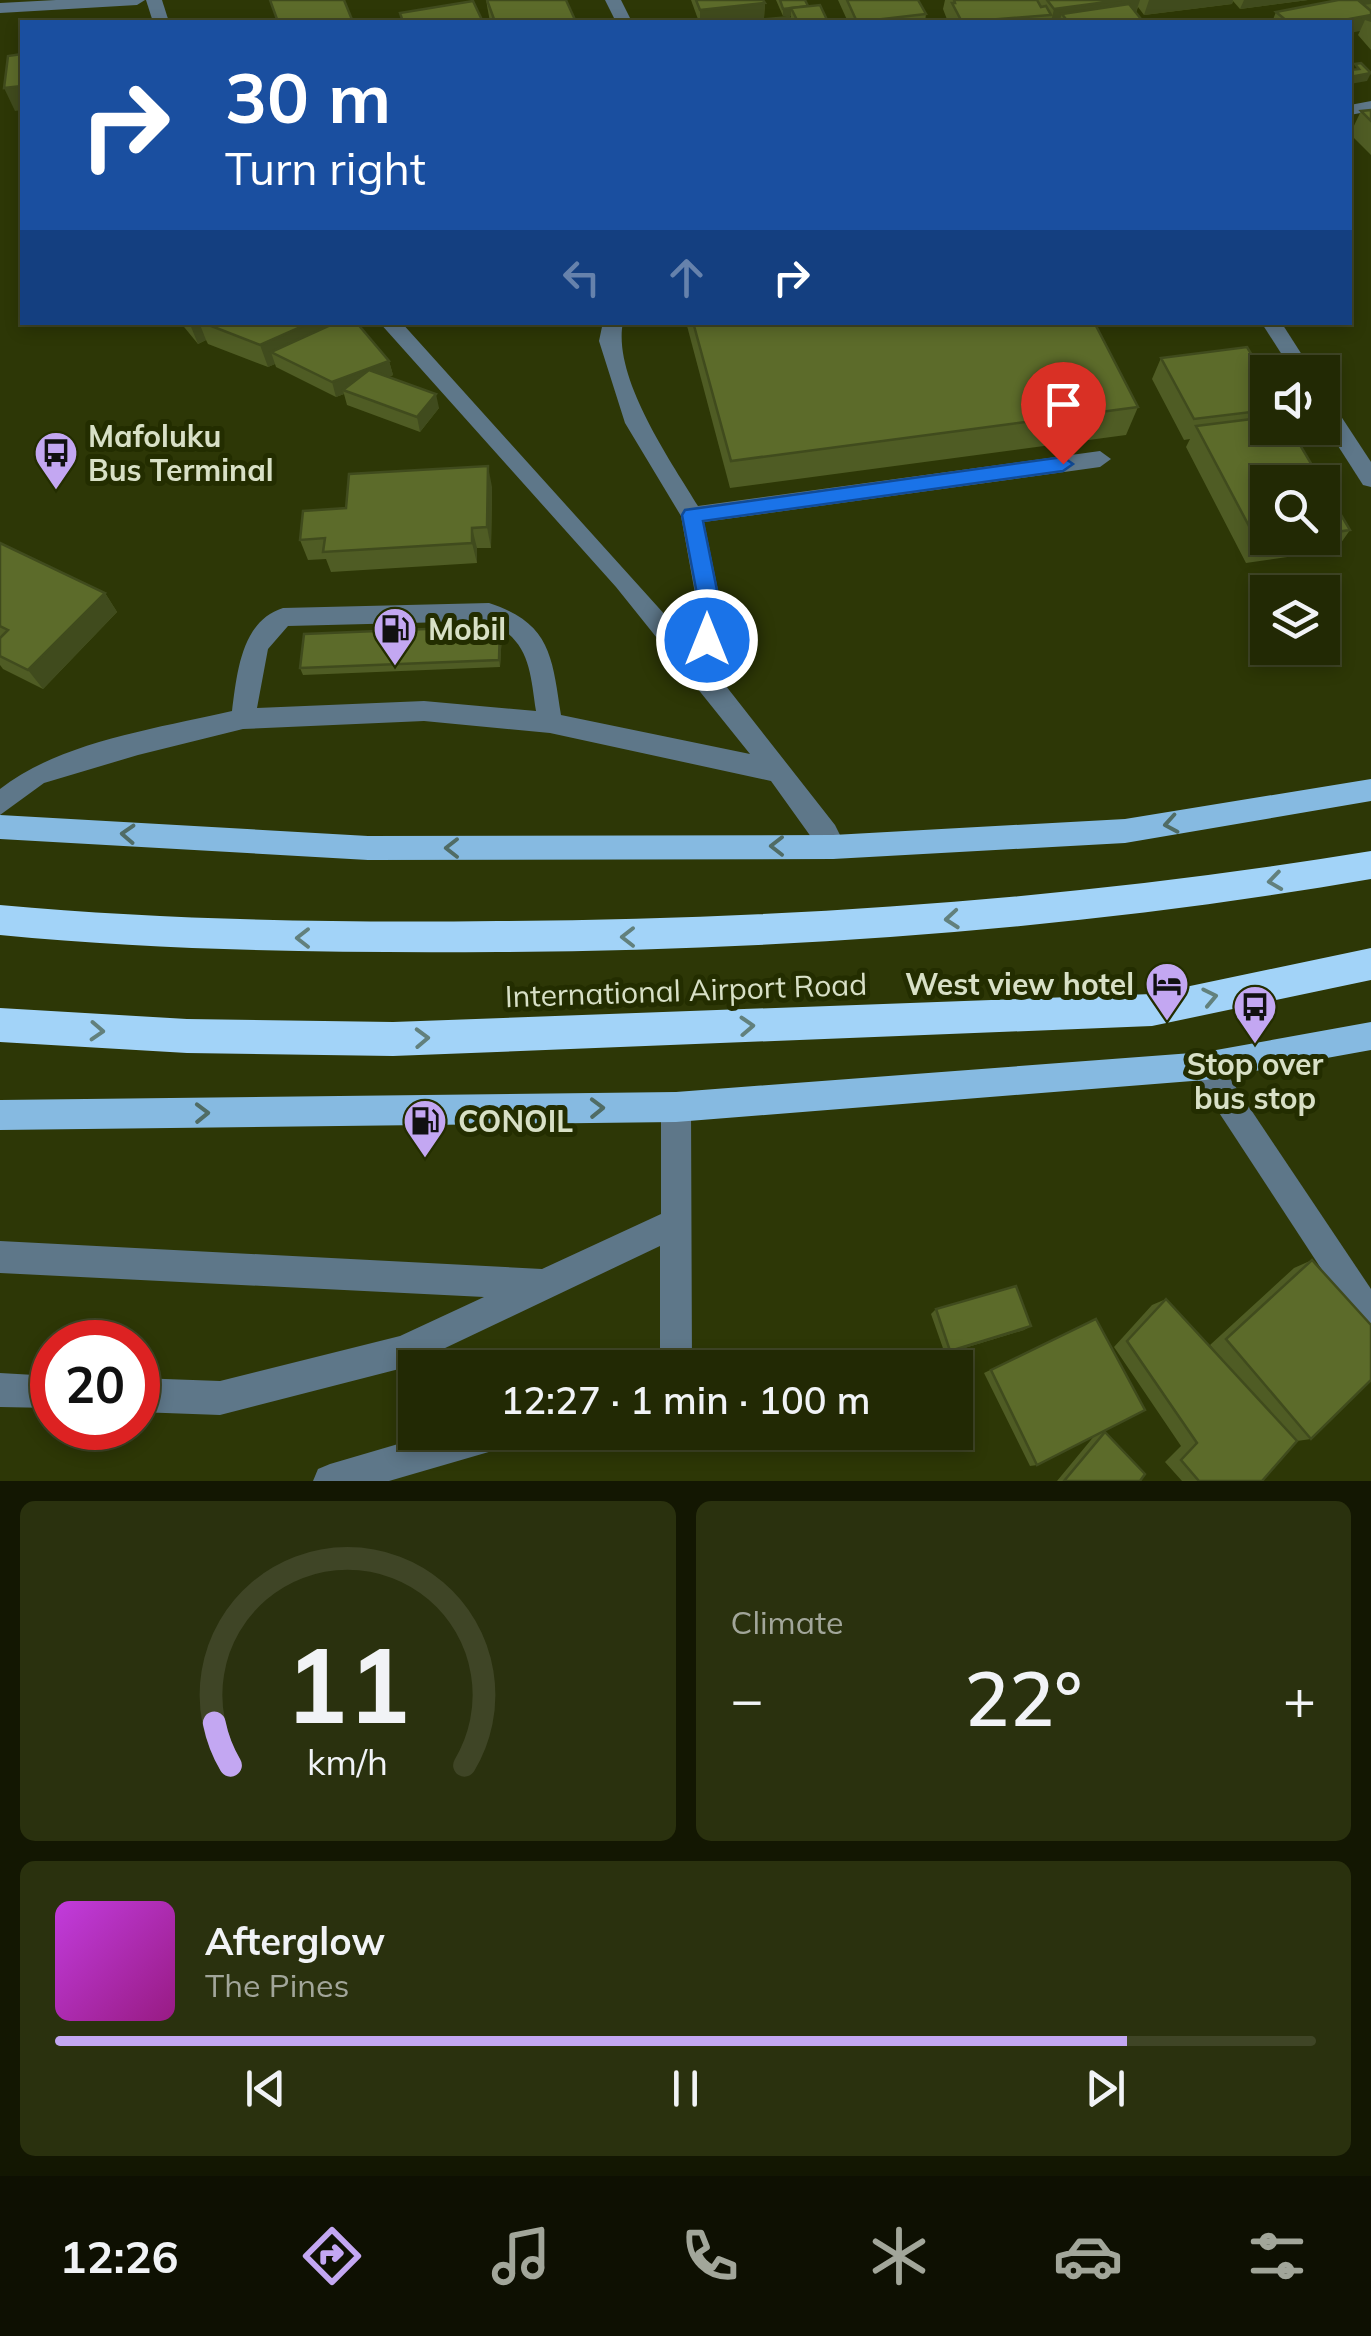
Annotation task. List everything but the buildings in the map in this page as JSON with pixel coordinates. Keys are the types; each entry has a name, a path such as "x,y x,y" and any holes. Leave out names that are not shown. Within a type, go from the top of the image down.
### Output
{"highway":[{"name":"International Airport Road","path":"0,920 262,938 683,937 1056,910 1371,865"},
{"name":"International Airport Road","path":"0,1026 187,1036 393,1039 1152,1010 1371,964"}],"main road":[{"path":"0,827 368,848 833,848 1125,832 1371,790"},
{"path":"0,1116 676,1107 1205,1066 1371,1036"}],"street":[{"path":"0,8 137,0"},
{"path":"392,325 703,672 819,820 833,848"},
{"path":"612,325 609,341 636,423 692,515 710,610 703,672"},
{"path":"1273,325 1292,355"},
{"path":"1340,432 1371,480"},
{"path":"692,515 1100,459"},
{"path":"244,718 253,651 268,627 284,617 489,612 517,620 535,639 550,722"},
{"path":"0,804 36,775 244,718 424,712 550,722 777,771"},
{"path":"1205,1066 1371,1317"},
{"path":"676,1107 676,1350"},
{"path":"160,1396 220,1398 403,1352 677,1222"},
{"path":"0,1257 546,1284"},
{"path":"0,1390 30,1391"},
{"path":"330,1481 399,1471 453,1450"}],"place":[{"name":"Mafoluku Bus Terminal","path":"56,491"},
{"name":"Mobil","path":"395,667"},
{"name":"West view hotel","path":"1167,1022"},
{"name":"Stop over bus stop","path":"1255,1045"},
{"name":"CONOIL","path":"425,1159"}],"route":[{"path":"707,640 710,610 692,515 1063,464"}]}
